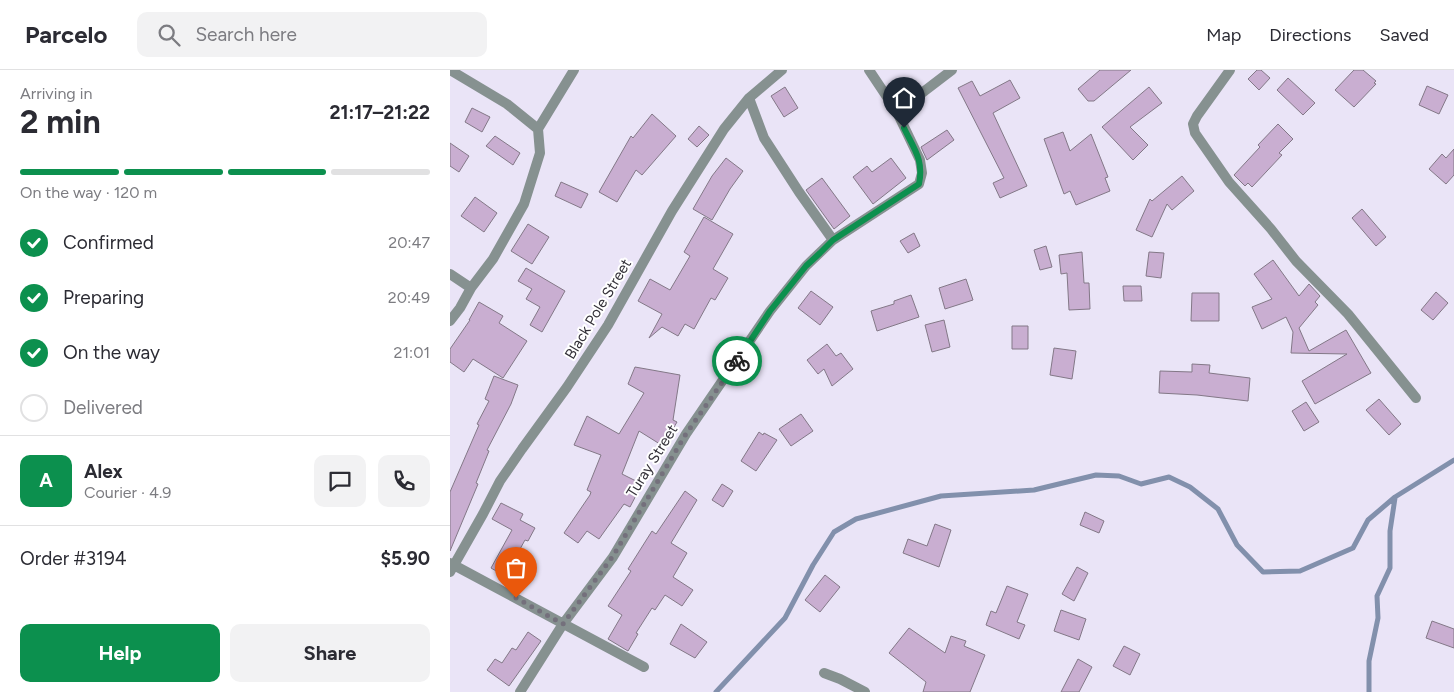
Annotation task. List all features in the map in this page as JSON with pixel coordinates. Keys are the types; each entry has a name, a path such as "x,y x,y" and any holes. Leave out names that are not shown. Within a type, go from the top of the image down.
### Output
{"street":[{"path":"450,70 507,104 538,129"},
{"path":"450,321 471,288 493,259 524,204 540,153 538,129 574,70"},
{"name":"Black Pole Street","path":"451,567 500,481 589,356 672,211 713,145 750,98 782,70"},
{"path":"869,70 897,112 952,70"},
{"path":"1230,70 1197,116 1193,124 1194,133 1229,182 1271,228 1296,261 1348,314 1416,398"},
{"path":"750,98 764,138 833,240"},
{"name":"Turay Street","path":"520,692 563,624 613,556 686,434 770,311 806,266 833,240 919,184 922,172 920,160 897,112"},
{"path":"450,274 471,288"},
{"path":"451,567 644,667"},
{"path":"824,673 865,692"}],"building":[{"path":"1100,70 1131,70 1094,101 1088,101 1078,89"},
{"path":"1257,70 1261,70 1270,78 1259,90 1248,79"},
{"path":"1354,70 1363,70 1376,81 1374,83 1376,84 1354,107 1335,90"},
{"path":"1288,78 1315,103 1303,115 1277,90"},
{"path":"1010,80 1020,98 993,113 1027,186 1000,198 993,183 1004,178 958,88 972,81 980,96"},
{"path":"1427,86 1448,95 1439,114 1419,105"},
{"path":"785,87 798,108 784,117 771,96"},
{"path":"1149,87 1162,103 1130,127 1148,145 1133,160 1102,127"},
{"path":"472,108 490,117 482,132 465,122"},
{"path":"652,114 676,136 642,175 636,170 617,202 599,192 631,136 633,138"},
{"path":"1278,124 1293,139 1279,153 1282,155 1252,187 1248,183 1245,186 1234,175"},
{"path":"699,126 709,135 697,147 688,139"},
{"path":"947,130 954,140 927,160 921,147"},
{"path":"1063,132 1070,151 1091,134 1108,177 1105,178 1110,191 1076,205 1070,191 1064,194 1044,139"},
{"path":"495,136 520,153 513,165 486,146"},
{"path":"450,143 469,156 459,172 450,166"},
{"path":"1454,149 1454,175 1446,184 1429,169 1442,154 1446,158"},
{"path":"726,158 743,171 712,220 693,209 712,176"},
{"path":"891,158 906,178 873,204 853,177 867,166 872,172"},
{"path":"1182,176 1194,191 1172,210 1167,204 1152,237 1136,230 1150,199 1152,201"},
{"path":"822,178 850,216 834,229 806,190"},
{"path":"561,182 588,194 581,208 555,196"},
{"path":"475,197 497,213 484,232 461,216"},
{"path":"1362,209 1386,237 1376,246 1352,218"},
{"path":"704,217 733,234 713,269 728,278 715,300 711,298 694,329 685,324 678,336 662,327 649,338 662,314 638,301 650,279 670,290 690,256 684,252"},
{"path":"528,224 549,237 532,264 511,251"},
{"path":"914,233 920,246 908,253 900,241"},
{"path":"1046,246 1052,267 1040,270 1034,250"},
{"path":"1082,252 1084,283 1089,283 1090,309 1069,310 1067,273 1061,274 1059,255"},
{"path":"1149,252 1164,253 1161,278 1146,276"},
{"path":"1273,260 1299,296 1309,284 1320,296 1315,302 1318,305 1299,328 1309,351 1346,330 1371,373 1315,404 1302,381 1347,354 1291,353 1293,332 1286,317 1262,329 1252,307 1272,299 1254,274"},
{"path":"526,268 565,291 542,332 530,325 540,307 526,299 532,289 518,281"},
{"path":"966,279 973,300 945,309 939,288"},
{"path":"1123,286 1141,286 1142,301 1124,301"},
{"path":"811,291 833,307 820,325 798,308"},
{"path":"1436,292 1448,303 1433,320 1421,310"},
{"path":"1192,293 1219,293 1219,321 1191,321"},
{"path":"911,295 919,317 877,331 871,311 894,304 894,301"},
{"path":"479,302 503,316 499,323 527,341 503,378 473,359 464,372 450,362 450,349 470,320"},
{"path":"944,320 950,347 932,352 925,325"},
{"path":"1012,326 1028,326 1028,349 1012,349"},
{"path":"827,344 836,356 841,353 853,369 832,386 824,369 818,374 807,360"},
{"path":"1054,348 1076,351 1072,379 1050,375"},
{"path":"1192,364 1210,365 1209,373 1250,378 1248,401 1159,393 1160,371 1192,372"},
{"path":"635,367 680,375 673,420 677,422 663,446 639,431 622,474 642,484 630,507 624,504 599,539 587,531 578,543 564,533 590,495 591,492 587,490 601,455 574,445 587,416 619,434 644,393 628,384"},
{"path":"494,376 518,385 511,404 487,450 489,451 476,483 478,484 450,551 450,492 479,425 477,424 489,401 485,399"},
{"path":"1379,399 1401,424 1389,435 1366,410"},
{"path":"1306,402 1319,422 1304,431 1292,411"},
{"path":"801,414 813,431 791,446 779,429"},
{"path":"759,432 777,440 756,471 741,461"},
{"path":"722,484 733,491 723,507 712,500"},
{"path":"685,491 697,500 671,543 687,553 673,577 693,590 682,606 665,595 655,610 652,608 636,633 638,634 628,651 608,639 622,615 608,606 631,571 628,569 652,531 656,534"},
{"path":"501,503 523,514 520,520 535,528 528,541 525,540 505,576 491,568 512,530 492,519"},
{"path":"1085,512 1104,521 1099,533 1080,525"},
{"path":"935,524 951,530 939,567 903,553 908,539 927,546"},
{"path":"1077,567 1088,573 1074,601 1062,594"},
{"path":"825,575 840,587 820,612 805,600"},
{"path":"1007,586 1028,594 1017,622 1025,625 1019,639 986,625 991,611 996,613"},
{"path":"1061,610 1086,619 1079,640 1054,631"},
{"path":"1432,621 1454,629 1454,648 1426,638"},
{"path":"681,624 707,642 695,658 670,644"},
{"path":"909,628 945,653 951,636 966,641 964,646 985,655 970,692 923,692 926,682 889,653"},
{"path":"528,632 541,641 509,686 487,670 495,659 502,663 512,648 516,650"},
{"path":"1124,646 1140,654 1130,675 1113,666"},
{"path":"1078,659 1092,667 1079,692 1061,692"}],"waterway":[{"path":"716,692 785,618 813,565 834,532 856,519 941,496 1034,490 1096,475 1119,476 1141,484 1169,477 1190,487 1218,509 1237,545 1263,572 1300,571 1353,548 1368,520 1395,497 1454,460"},
{"path":"1369,692 1369,661 1378,618 1377,596 1390,568 1390,531 1395,498"}],"way so far":[{"path":"516,598 563,624 613,556 686,434 737,361"}],"route":[{"path":"737,361 770,311 806,266 833,240 919,184 922,172 920,160 904,128"}]}
